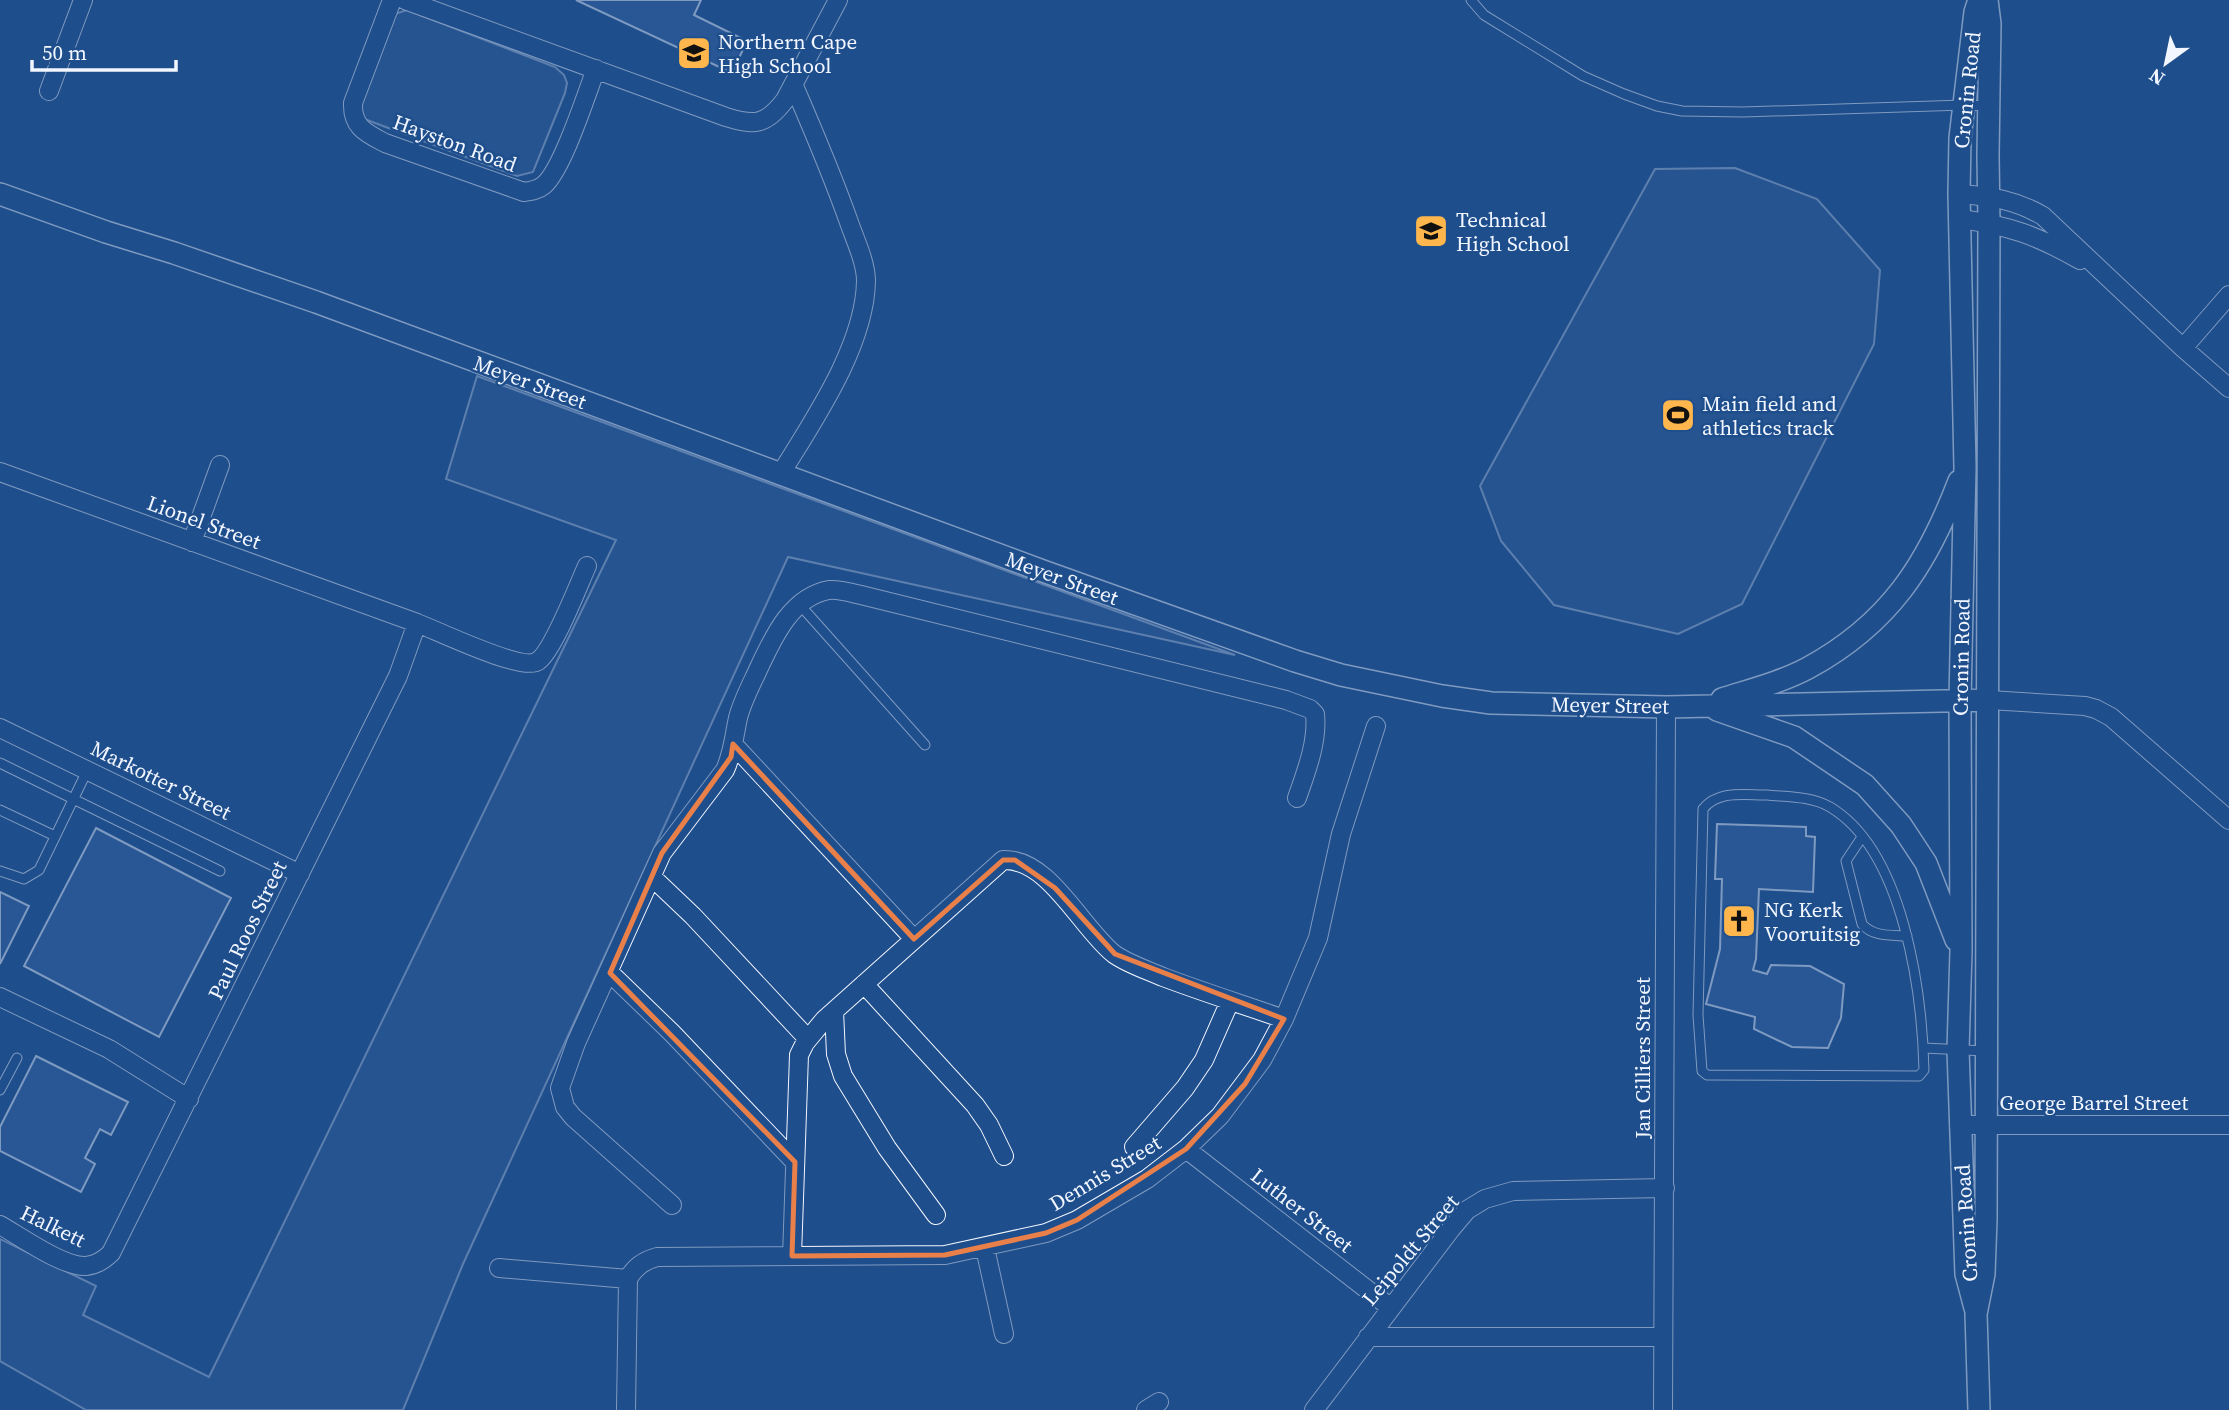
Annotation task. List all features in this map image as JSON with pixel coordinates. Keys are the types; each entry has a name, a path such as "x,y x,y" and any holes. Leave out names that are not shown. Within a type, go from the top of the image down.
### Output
{"street":[{"path":"50,91 83,0"},
{"name":"Hayston Road","path":"393,0 353,103 352,115 359,126 367,134 385,142 524,192 535,191 544,184 559,164 596,69"},
{"path":"405,0 747,123 757,123 774,115 794,86 838,0"},
{"name":"Cronin Road","path":"1979,0 1975,12 1960,138 1965,467 1960,700 1961,951 1958,1050 1966,1274 1976,1314 1979,1410"},
{"name":"Cronin Road","path":"1976,1314 1984,1274 1987,1051 1990,24 1987,0"},
{"path":"780,475 823,404 845,358 860,319 866,278 859,249 828,163 794,86"},
{"name":"Meyer Street","path":"0,180 76,214"},
{"name":"Meyer Street","path":"0,194 147,234 174,253 316,302 1067,580 1341,675 1442,696 1492,703 1667,707 1989,700"},
{"path":"1959,194 1988,196 2026,206 2043,216 2098,270 2229,388"},
{"path":"1961,219 1989,223 2039,237 2098,270"},
{"path":"2183,348 2229,295"},
{"path":"192,542 220,465"},
{"path":"1703,706 1806,669 1850,642 1890,606 1923,559 1944,521 1965,467"},
{"name":"Lionel Street","path":"0,472 417,623"},
{"path":"417,623 510,661 537,663 550,647 587,566"},
{"path":"672,1205 588,1132 565,1107 560,1087 576,1043 671,840 725,770 731,757 738,717 769,645 782,625 810,597 831,590 861,595 1286,700 1310,709 1315,714 1316,725 1307,769 1297,798"},
{"name":"Paul Roos Street","path":"87,1266 103,1261 111,1253 398,676 417,623"},
{"path":"1989,700 2073,705 2095,709 2111,717 2229,820"},
{"path":"1703,706 1794,737 1865,785 1901,825 1926,863 1961,951"},
{"name":"Jan Cilliers Street","path":"1663,1410 1667,707"},
{"name":"Dennis Street","path":"628,1279 634,1269 656,1256 945,1255 985,1248 1046,1234 1077,1220 1147,1179 1186,1149 1220,1116 1262,1060 1284,1019 1318,938 1341,834 1376,726"},
{"name":"Markotter Street","path":"0,728 300,874"},
{"path":"733,744 914,939"},
{"path":"792,1256 799,1055 808,1039 834,1011 1003,860 1015,860 1038,872 1115,954 1146,970 1284,1019"},
{"path":"652,877 693,916 808,1039"},
{"path":"610,972 795,1162"},
{"path":"863,984 975,1105 989,1125 1004,1156"},
{"path":"0,997 109,1049 189,1099"},
{"path":"1134,1147 1170,1107 1204,1060 1230,1001"},
{"path":"834,1011 836,1054 843,1076 887,1148 936,1215"},
{"name":"George Barrel Street","path":"1959,1125 2229,1125"},
{"name":"Luther Street","path":"1186,1149 1391,1308"},
{"name":"Leipoldt Street","path":"1314,1410 1467,1210 1485,1199 1513,1191 1665,1188"},
{"name":"Halkett","path":"0,1225 66,1262 87,1266"},
{"path":"985,1248 1004,1334"},
{"path":"499,1268 628,1279 626,1410"},
{"path":"1368,1337 1662,1337"}],"lane":[{"path":"1471,0 1484,15 1583,76 1657,106 1682,111 1743,113 1989,106"},
{"path":"800,605 925,745"},
{"path":"0,763 220,871"},
{"path":"0,871 24,879 33,874 43,862 88,769"},
{"path":"1767,795 1802,798 1830,807 1862,837 1880,864 1907,936 1924,1048 1924,1070 1919,1076 1707,1075 1701,1068 1698,1015 1703,809 1709,801 1719,796 1767,795"},
{"path":"0,810 55,836"},
{"path":"1862,837 1846,861 1862,924 1878,934 1907,936"},
{"path":"1924,1048 1987,1051"},
{"path":"0,1090 17,1058"}],"highlighted area":[{"path":"733,744 914,939 1003,860 1015,860 1055,888 1115,954 1284,1019 1245,1084 1186,1149 1077,1220 1046,1233 945,1255 792,1256 795,1162 610,973 662,853 731,757"}],"shaded area":[{"path":"407,10 555,67 564,75 567,83 565,93 533,172 517,176 359,117 380,22"},
{"name":"Main field and athletics track","path":"1735,168 1817,199 1880,270 1874,344 1742,604 1678,634 1554,605 1501,541 1480,486 1655,169"},
{"path":"477,376 1235,655 788,557 463,1264 403,1410 86,1410 0,1361 0,1239 96,1286 83,1315 209,1377 616,540 446,479"}],"building":[{"path":"576,0 701,0 694,15 747,41 732,73"},
{"name":"NG Kerk Vooruitsig","path":"1717,824 1806,827 1806,836 1815,837 1813,892 1759,889 1756,959 1753,970 1767,974 1771,965 1810,966 1844,984 1841,1018 1828,1048 1792,1047 1754,1029 1755,1017 1706,1004 1720,949 1722,879 1715,879"},
{"path":"96,828 231,898 159,1037 24,966"},
{"path":"0,892 29,906 0,964"},
{"path":"36,1056 128,1102 111,1135 100,1129 85,1158 95,1164 81,1192 0,1151 0,1127"}],"place":[{"name":"Northern Cape High School","path":"694,53"},
{"name":"Technical High School","path":"1431,231"},
{"name":"Main field and athletics track","path":"1678,415"},
{"name":"NG Kerk Vooruitsig","path":"1739,921"}]}
